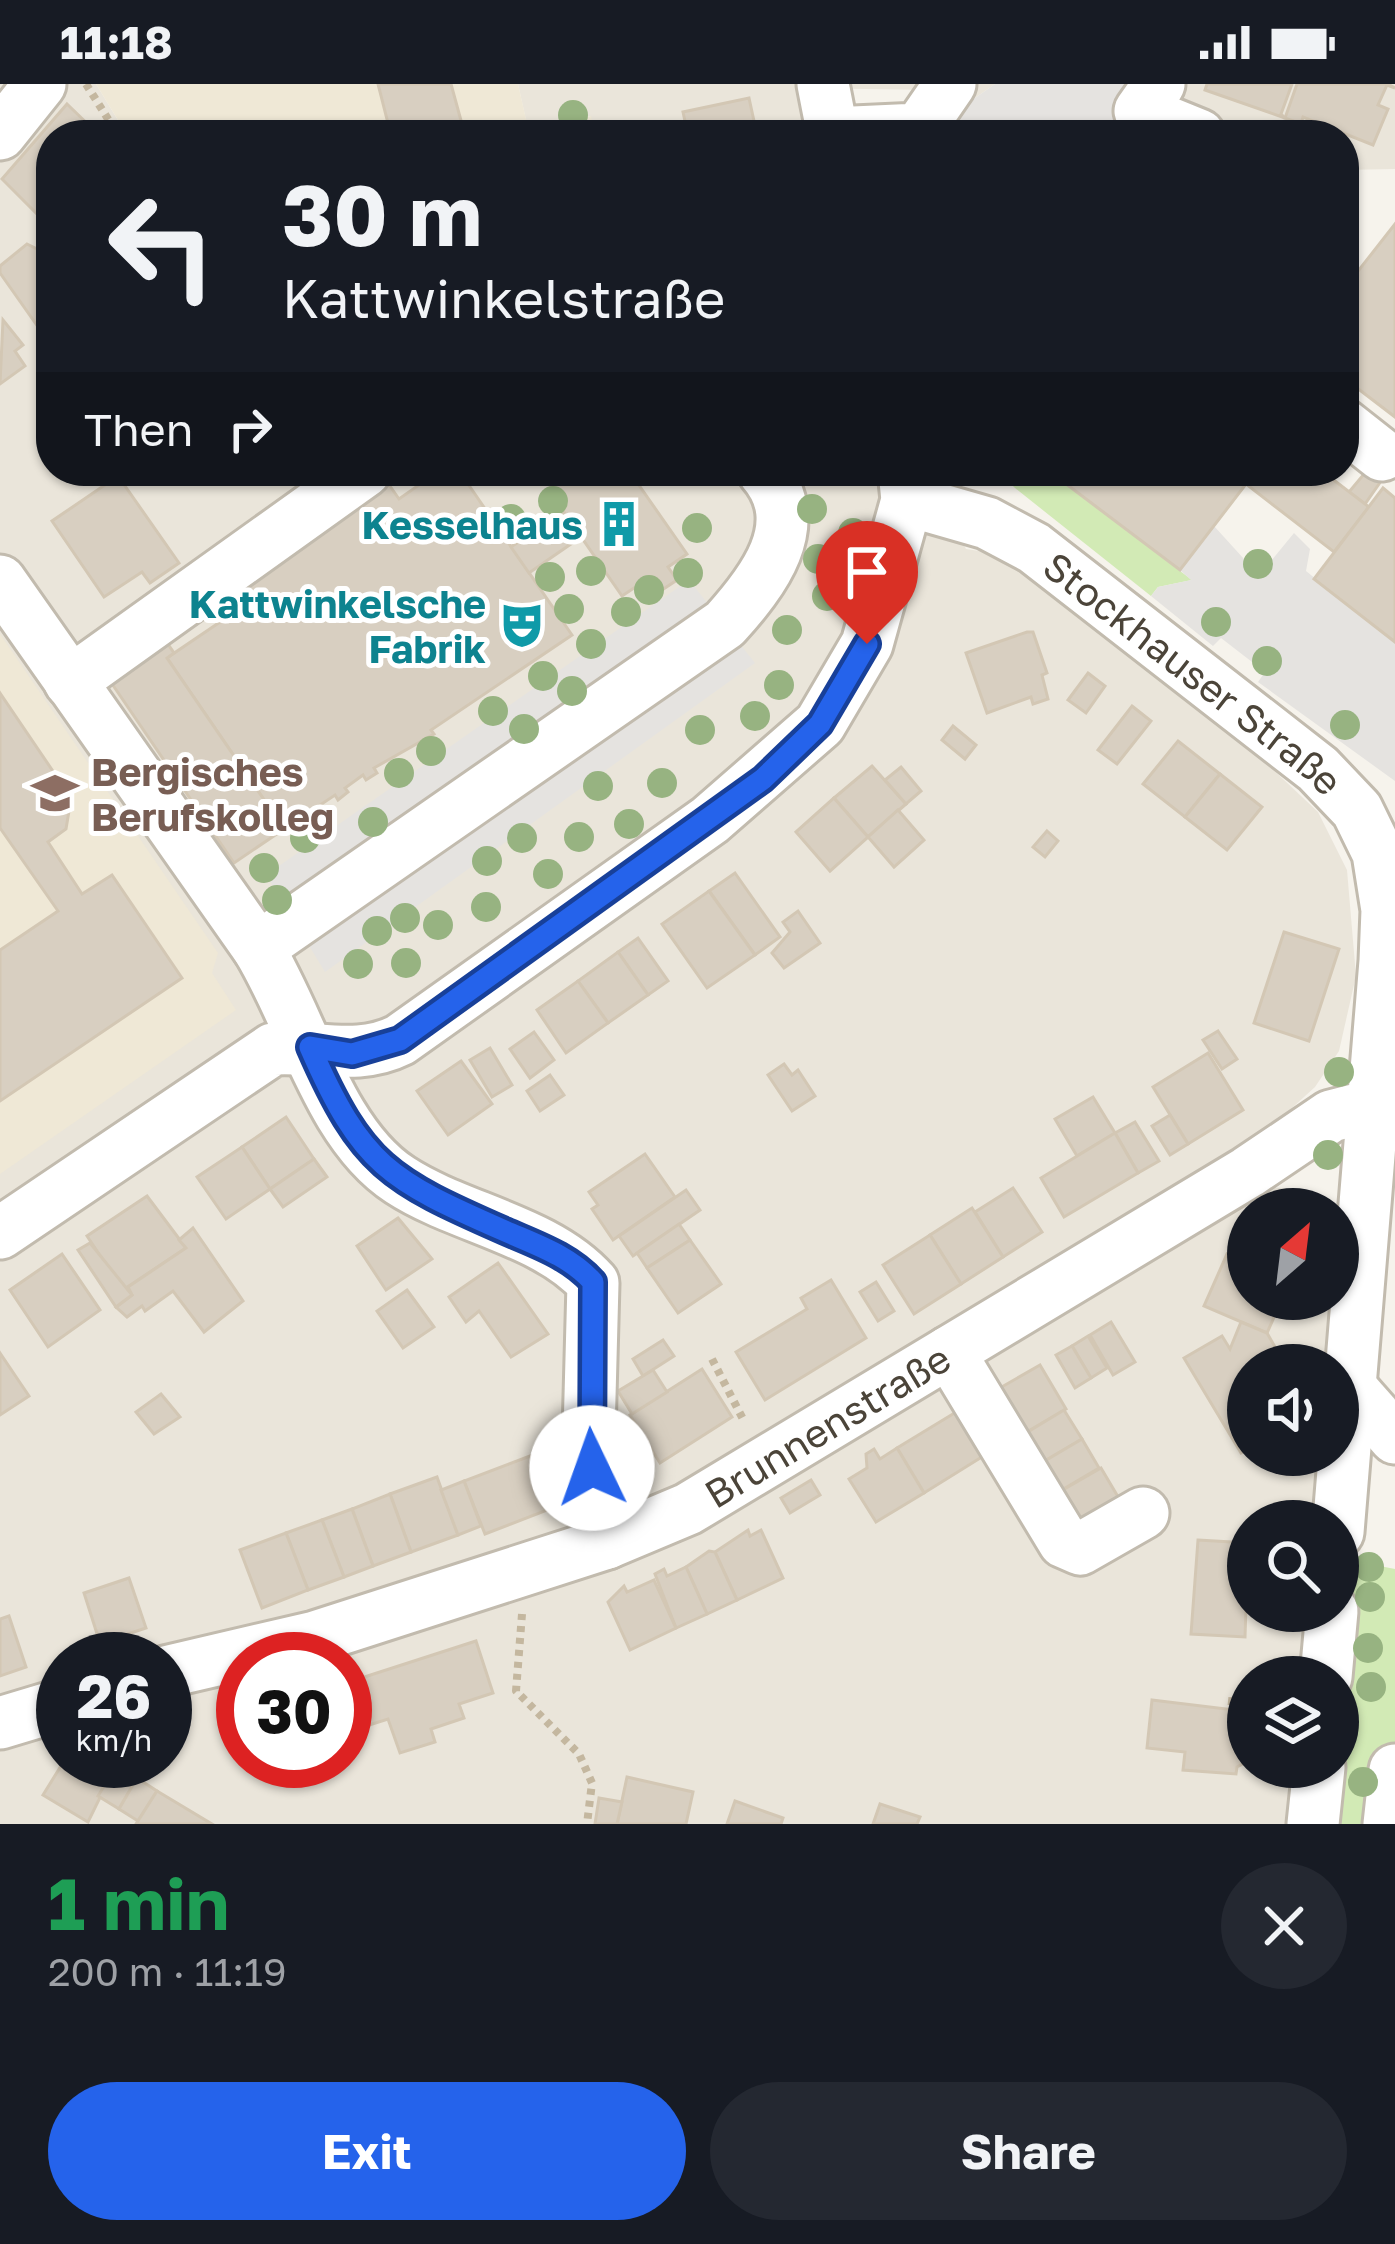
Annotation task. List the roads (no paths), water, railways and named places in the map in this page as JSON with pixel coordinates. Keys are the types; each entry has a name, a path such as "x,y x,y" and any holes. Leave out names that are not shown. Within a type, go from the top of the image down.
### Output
{"street":[{"path":"0,134 40,84"},
{"path":"925,120 950,84"},
{"path":"1149,97 1179,120"},
{"path":"70,682 343,486"},
{"path":"258,948 725,624 760,585 781,534 774,486"},
{"path":"0,1233 273,1049 310,1047 352,1054 400,1040 691,834 794,752 839,698 867,644 905,486"},
{"name":"Stockhauser Straße","path":"905,486 987,523 1068,571 1318,769 1357,810 1378,853 1387,910 1354,1344"},
{"path":"0,581 258,948 341,1115 368,1154 400,1180 559,1255 593,1282 590,1434 607,1543"},
{"name":"Brunnenstraße","path":"192,1666 315,1637 522,1571 607,1543 712,1497 1331,1116 1374,1105"},
{"path":"949,1352 1064,1542 1081,1549 1143,1513"},
{"path":"1359,1397 1395,1438"},
{"path":"0,1723 36,1712"},
{"path":"1389,1824 1395,1770"},
{"path":"1313,1824 1316,1788"}],"place":[{"name":"Kesselhaus","path":"619,524"},
{"name":"Kattwinkelsche Fabrik","path":"522,625"},
{"name":"Bergisches Berufskolleg","path":"55,793"}]}
